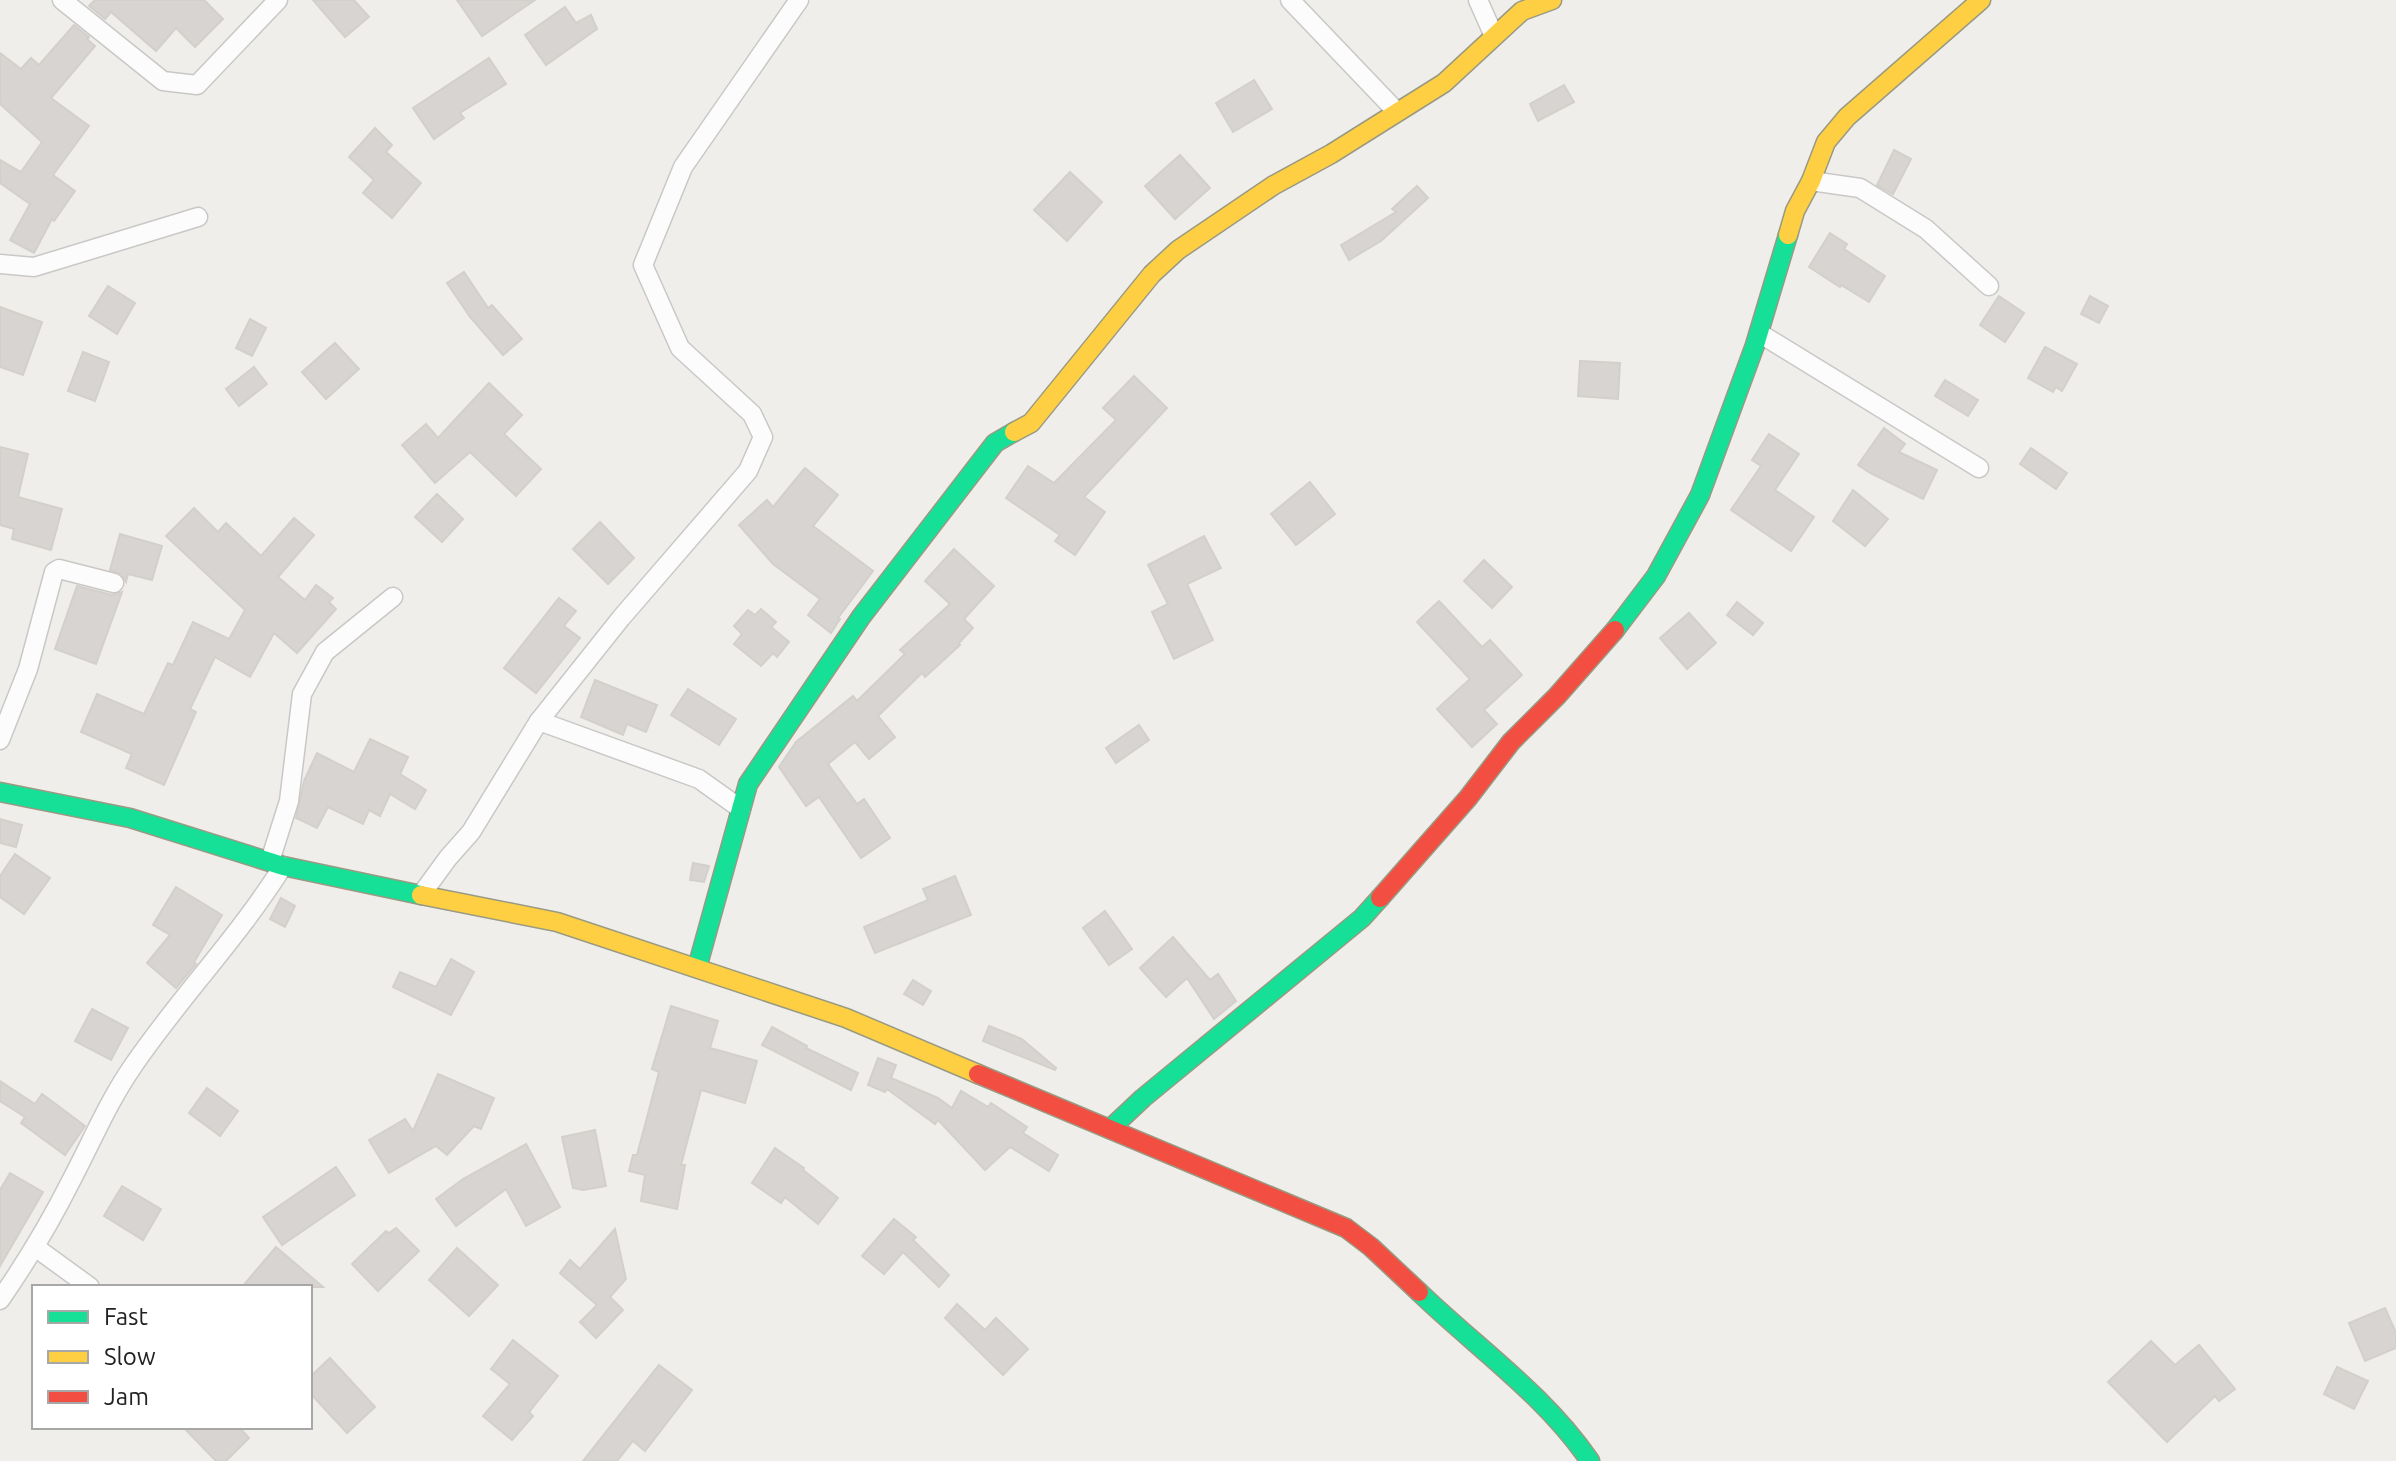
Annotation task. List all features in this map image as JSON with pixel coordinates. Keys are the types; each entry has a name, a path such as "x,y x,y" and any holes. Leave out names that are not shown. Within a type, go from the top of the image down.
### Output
{"street":[{"path":"62,0 163,81 197,85 278,0"},
{"path":"421,895 471,832 539,721 621,618 748,471 763,437 752,414 680,348 643,265 683,167 799,0"},
{"path":"1290,0 1397,112"},
{"path":"1478,0 1494,36"},
{"path":"697,968 748,784 870,604 995,443 1031,423 1152,274 1178,250 1274,185 1331,154 1444,83 1522,11 1552,0"},
{"path":"1110,1129 1143,1098 1362,918 1468,798 1511,742 1608,640 1656,576 1700,495 1759,333 1795,211 1826,142 1847,117 1981,0"},
{"path":"1811,181 1860,188 1926,229 1989,286"},
{"path":"0,264 34,267 198,217"},
{"path":"1759,333 1979,468"},
{"path":"0,740 28,669 54,572 59,569 114,583"},
{"path":"0,1300 35,1247 75,1176 95,1130 132,1067 257,907 276,864 289,801 302,694 325,652 393,597"},
{"path":"539,721 699,779 741,809"},
{"path":"0,792 130,818 276,864 557,922 846,1018 1346,1228 1522,1383 1577,1440 1590,1461"},
{"path":"35,1247 87,1285"}],"building":[{"path":"95,0 204,0 223,19 195,47 176,28 156,51 111,12 105,19 89,6"},
{"path":"313,0 354,0 369,17 345,37"},
{"path":"457,0 535,0 482,36"},
{"path":"565,7 576,23 591,15 597,29 546,65 525,35"},
{"path":"74,25 95,46 51,98 89,126 53,175 75,191 54,221 52,219 34,253 10,240 30,204 0,183 0,160 21,172 42,142 0,104 0,53 21,69 31,58 39,65"},
{"path":"489,58 506,84 460,113 464,118 434,139 413,108"},
{"path":"1254,80 1272,109 1233,132 1216,103"},
{"path":"1564,85 1574,102 1538,121 1530,104"},
{"path":"375,128 392,145 386,152 421,183 392,218 363,193 374,180 349,157"},
{"path":"1894,150 1911,159 1893,194 1877,185"},
{"path":"1180,155 1210,188 1175,219 1145,186"},
{"path":"1070,172 1102,202 1067,241 1034,210"},
{"path":"1417,186 1428,198 1381,241 1349,260 1341,245 1396,212 1392,209"},
{"path":"1830,233 1847,244 1844,249 1885,276 1869,302 1809,267"},
{"path":"464,272 488,308 492,305 522,339 503,355 470,317 447,283"},
{"path":"108,286 135,303 117,334 89,316"},
{"path":"1999,296 2024,313 2005,342 1980,325"},
{"path":"2090,296 2108,306 2099,323 2081,314"},
{"path":"0,307 42,322 23,375 0,367"},
{"path":"250,319 266,328 252,356 236,348"},
{"path":"335,343 359,369 326,399 302,372"},
{"path":"2045,347 2077,364 2062,391 2056,387 2053,392 2028,378"},
{"path":"83,352 109,362 95,401 68,391"},
{"path":"1580,361 1620,363 1618,399 1578,396"},
{"path":"254,367 267,384 239,406 226,389"},
{"path":"1134,376 1167,408 1084,497 1105,512 1075,555 1055,541 1060,535 1006,498 1028,466 1054,483 1116,420 1103,408"},
{"path":"1945,380 1978,400 1968,416 1935,396"},
{"path":"489,383 522,415 504,434 541,469 516,496 470,452 435,483 402,445 426,424 438,438"},
{"path":"1884,428 1905,444 1899,452 1937,470 1923,499 1858,465"},
{"path":"1769,434 1799,454 1775,490 1814,517 1791,551 1731,510 1761,466 1752,460"},
{"path":"0,447 28,454 18,497 62,509 51,550 12,539 14,529 0,525"},
{"path":"2031,448 2067,473 2056,489 2020,464"},
{"path":"805,468 838,495 813,526 873,571 838,618 831,633 808,615 820,599 773,564 739,525 767,500 773,507"},
{"path":"1310,482 1335,514 1296,545 1271,514"},
{"path":"1853,490 1888,519 1865,546 1833,521"},
{"path":"437,494 463,519 442,542 415,517"},
{"path":"194,508 218,532 226,523 261,556 294,518 314,535 278,577 305,600 316,585 333,598 329,602 336,609 297,653 274,633 250,677 215,657 190,709 196,712 164,785 126,768 132,754 81,732 97,694 144,714 168,663 173,665 193,622 229,639 245,610 166,536"},
{"path":"600,522 634,558 608,584 573,549"},
{"path":"120,534 162,546 152,580 128,574 126,582 122,574 110,570"},
{"path":"1204,536 1221,568 1187,584 1213,640 1174,659 1152,612 1168,604 1148,565"},
{"path":"954,549 994,586 964,619 973,628 960,645 925,677 922,673 878,716 895,737 869,759 855,742 828,764 857,804 864,799 890,838 861,858 819,797 806,806 779,767 796,742 853,696 857,701 905,654 900,650 950,604 925,581"},
{"path":"1484,560 1512,587 1492,608 1464,581"},
{"path":"77,586 112,595 122,592 96,664 55,649"},
{"path":"559,598 576,611 564,626 580,638 536,693 504,668"},
{"path":"1439,601 1482,647 1490,640 1522,675 1484,710 1497,724 1472,747 1437,709 1470,679 1417,622"},
{"path":"1737,602 1763,623 1753,635 1727,615"},
{"path":"761,609 776,622 771,627 789,642 777,657 773,653 761,666 734,644 742,634 734,626 748,610 755,615"},
{"path":"1689,613 1716,643 1687,669 1660,638"},
{"path":"595,680 657,705 646,732 627,724 623,735 581,717"},
{"path":"688,689 736,719 719,745 671,715"},
{"path":"1139,725 1149,740 1116,763 1106,748"},
{"path":"370,739 408,757 400,774 426,790 415,809 390,794 380,816 369,810 363,824 328,807 317,828 296,818 304,781 317,753 354,772"},
{"path":"0,819 22,825 16,847 0,843"},
{"path":"15,854 50,878 24,914 0,897 0,876"},
{"path":"693,863 709,866 704,882 690,880"},
{"path":"955,876 971,915 875,953 864,927 928,900 923,889"},
{"path":"176,887 222,915 194,962 196,964 176,988 147,963 170,935 153,925"},
{"path":"281,898 295,906 285,927 270,919"},
{"path":"1105,911 1132,949 1109,965 1083,928"},
{"path":"1173,937 1210,980 1218,974 1236,1001 1214,1019 1187,978 1166,997 1140,968"},
{"path":"451,959 474,972 451,1015 393,987 400,972 436,987"},
{"path":"913,980 931,991 923,1005 904,994"},
{"path":"671,1006 718,1021 710,1048 757,1061 745,1103 701,1090 681,1165 685,1165 677,1209 641,1201 645,1175 629,1171 633,1155 637,1155 659,1072 652,1069"},
{"path":"92,1009 128,1028 111,1060 75,1041"},
{"path":"989,1026 1022,1039 1055,1070 983,1041"},
{"path":"772,1027 806,1048 858,1073 851,1090 762,1045"},
{"path":"878,1058 896,1065 891,1078 938,1098 952,1108 961,1091 988,1107 991,1103 1027,1127 1023,1133 1058,1155 1049,1171 1010,1147 985,1170 938,1120 935,1124 887,1089 885,1092 868,1085"},
{"path":"438,1074 494,1098 481,1129 474,1126 447,1155 436,1146 389,1173 369,1140 405,1119 413,1131"},
{"path":"0,1081 35,1104 42,1094 85,1126 65,1155 21,1123 25,1117 0,1101"},
{"path":"207,1088 238,1111 220,1136 189,1113"},
{"path":"595,1130 606,1186 583,1190 573,1188 562,1137"},
{"path":"526,1144 560,1207 526,1226 506,1189 456,1226 436,1199 463,1179"},
{"path":"775,1148 838,1198 818,1224 785,1197 781,1203 752,1183"},
{"path":"336,1167 355,1195 282,1245 263,1217"},
{"path":"10,1173 43,1192 0,1266 0,1190"},
{"path":"122,1186 161,1209 143,1240 104,1216"},
{"path":"894,1219 916,1237 913,1240 949,1275 939,1287 903,1252 884,1274 862,1256"},
{"path":"396,1228 419,1251 378,1291 352,1264 386,1231 389,1233"},
{"path":"615,1229 626,1279 610,1297 623,1310 596,1338 580,1322 597,1305 560,1273 570,1260 580,1269"},
{"path":"276,1247 323,1287 312,1285 244,1285"},
{"path":"457,1248 498,1285 469,1316 429,1280"},
{"path":"957,1304 985,1330 996,1318 1028,1349 1003,1375 945,1318"},
{"path":"2385,1308 2396,1333 2396,1348 2365,1361 2349,1323"},
{"path":"513,1340 558,1376 529,1412 533,1416 512,1440 483,1416 510,1384 491,1369"},
{"path":"2151,1341 2175,1365 2199,1345 2235,1389 2219,1401 2215,1396 2167,1442 2108,1382"},
{"path":"330,1358 375,1407 347,1433 312,1395 312,1375"},
{"path":"659,1365 692,1390 645,1451 633,1441 617,1461 583,1461"},
{"path":"2337,1367 2368,1381 2354,1409 2324,1394"},
{"path":"185,1429 241,1429 249,1438 226,1461 216,1461"}],"traffic: fast":[{"path":"1615,630 1656,576 1700,495 1755,345 1788,235"},
{"path":"697,968 748,784 861,617 995,443 1014,432"},
{"path":"0,792 130,818 283,866 421,895"},
{"path":"1110,1129 1143,1098 1362,918 1380,898"},
{"path":"1419,1292 1531,1393 1590,1461"}],"traffic: slow":[{"path":"1014,432 1031,423 1152,274 1178,250 1274,185 1331,154 1444,83 1522,11 1552,0"},
{"path":"1788,235 1795,211 1826,142 1847,117 1981,0"},
{"path":"421,895 557,922 846,1018 978,1074"}],"traffic: jam":[{"path":"1380,898 1468,798 1511,742 1557,696 1615,630"},
{"path":"978,1074 1346,1228 1419,1292"}]}
